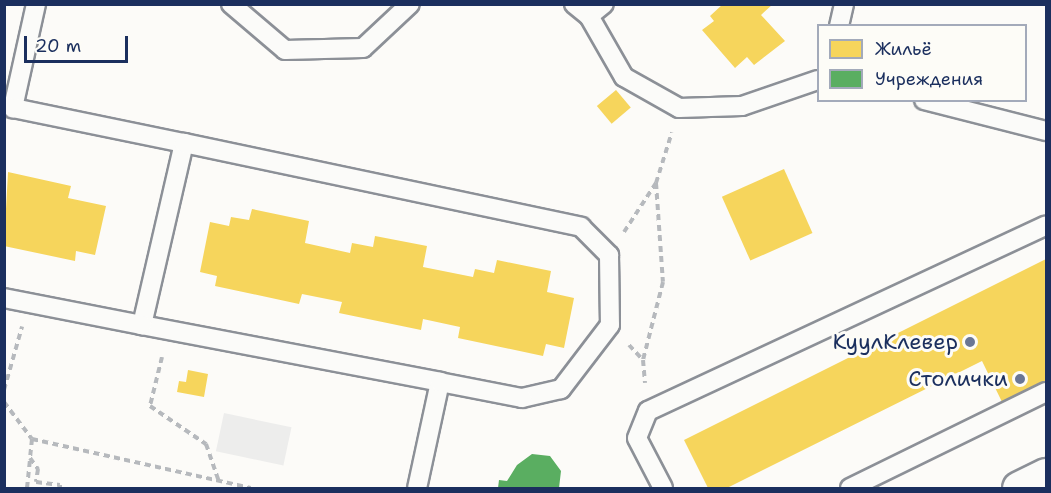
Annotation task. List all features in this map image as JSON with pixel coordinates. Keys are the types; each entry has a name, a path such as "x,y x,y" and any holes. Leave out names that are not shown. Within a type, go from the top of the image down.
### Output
{"street":[{"path":"1019,489 1047,475"}],"lane":[{"path":"4,298 522,398 561,389 610,325 609,255 581,227 13,108 36,4"},
{"path":"231,4 285,50 363,48 410,4"},
{"path":"574,4 590,16 624,77 679,108 742,106 817,81"},
{"path":"590,16 604,4"},
{"path":"839,24 844,4"},
{"path":"932,102 1047,131"},
{"path":"142,325 184,143"},
{"path":"663,489 637,438 648,411 1047,225"},
{"path":"417,489 440,382"},
{"path":"850,489 1047,392"}],"path":[{"path":"609,255 656,183 679,108"},
{"path":"648,411 643,360 663,282 656,183"},
{"path":"4,390 28,303"},
{"path":"169,330 150,406 206,444 219,481"},
{"path":"4,402 32,439 250,489"},
{"path":"27,489 32,439"},
{"path":"30,458 38,469 36,482 60,485 60,489"}],"shaded area":[{"path":"224,413 291,427 283,465 216,451"}],"building: Жильё":[{"path":"723,4 773,4 761,15 785,41 754,65 747,57 735,68 702,30 714,21 710,16"},
{"path":"616,90 631,108 612,124 597,106"},
{"path":"784,169 812,233 750,261 722,197"},
{"path":"8,172 71,186 68,198 106,206 95,255 76,251 75,261 4,246"},
{"path":"252,209 309,221 305,243 350,253 352,243 373,247 375,236 427,246 423,267 473,277 475,269 494,273 497,260 551,271 547,292 574,298 564,348 546,344 543,356 458,338 460,327 423,319 421,330 339,313 342,302 302,294 299,304 215,286 217,276 200,272 210,222 229,226 231,217 249,220"},
{"path":"1046,259 1046,382 1003,404 982,361 727,488 708,488 684,440"},
{"path":"188,370 208,374 204,397 177,392 179,381 186,382"}],"building: Учреждения":[{"path":"532,454 550,456 561,471 559,488 498,488 499,480 507,481 517,465"}],"place":[{"name":"КуулКлевер","path":"970,342"},
{"name":"Столички","path":"1020,379"}]}
